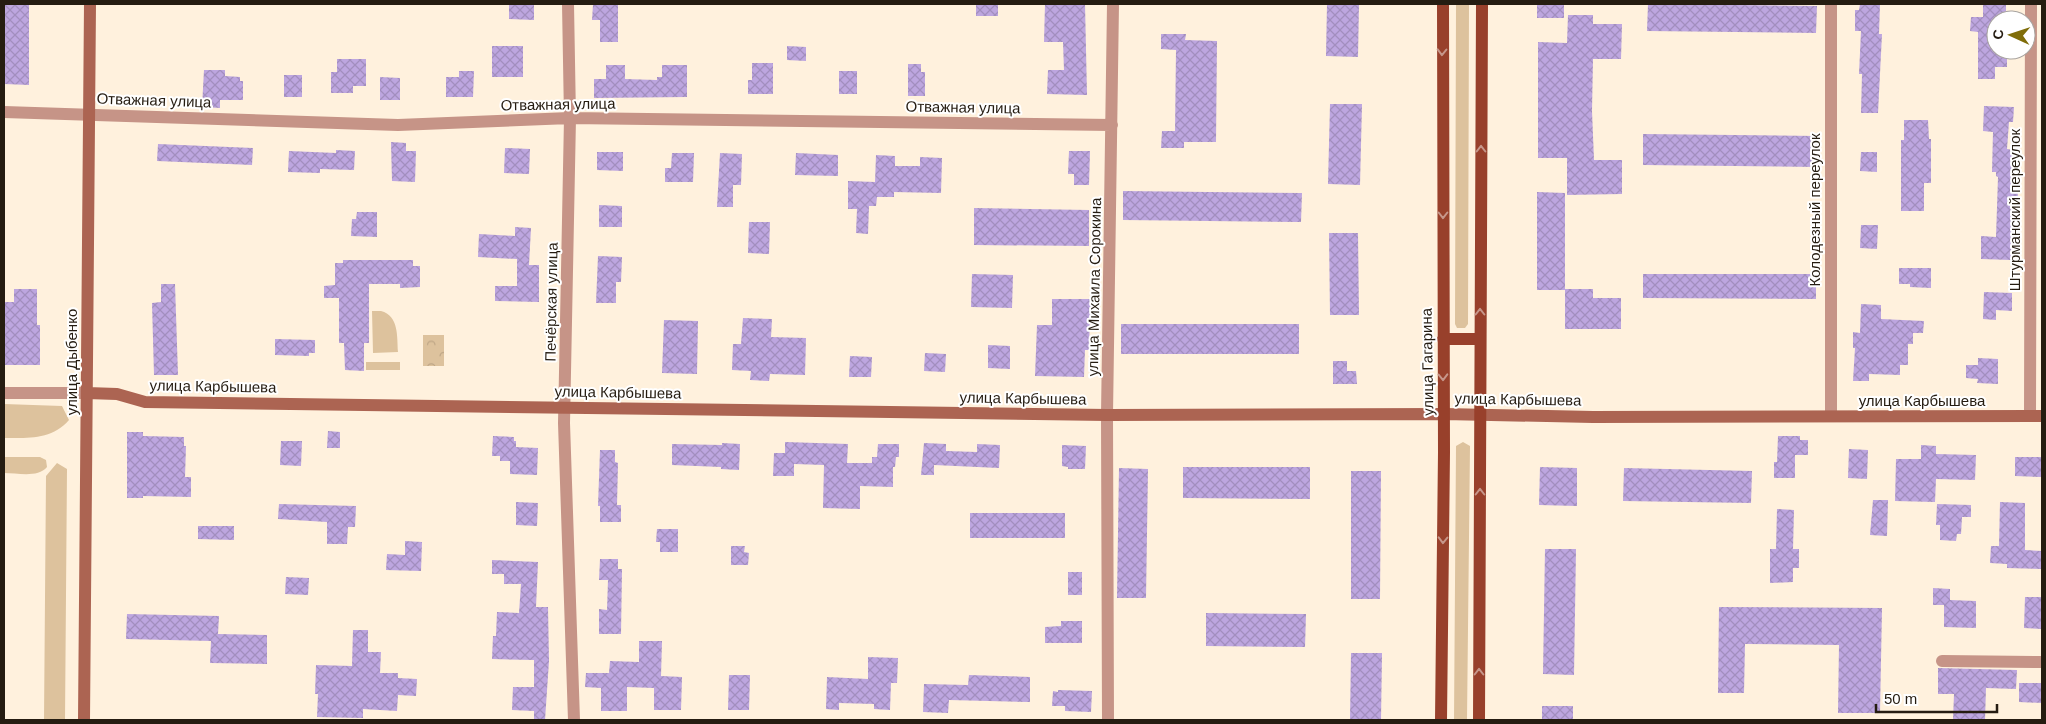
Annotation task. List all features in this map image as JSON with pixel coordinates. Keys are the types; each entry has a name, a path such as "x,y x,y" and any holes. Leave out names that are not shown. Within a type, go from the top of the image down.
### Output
{"main road":[{"name":"улица Гагарина","path":"1441,720 1444,414 1443,4"},
{"path":"1479,720 1482,4"},
{"path":"1443,339 1480,339"}],"street":[{"name":"улица Дыбенко","path":"84,720 90,4"},
{"name":"Печёрская улица","path":"568,4 570,118 566,407 564,423 574,720"},
{"name":"улица Михаила Сорокина","path":"1108,720 1108,415 1113,4"},
{"name":"Колодезный переулок","path":"1831,4 1831,416"},
{"name":"Штурманский переулок","path":"2030,4 2036,416"},
{"name":"Отважная улица","path":"4,112 398,125 570,118 1112,125"},
{"name":"улица Карбышева","path":"4,393 117,394 145,402 1108,415 2036,416"},
{"path":"1942,661 2042,662"}],"green space":[{"path":"1456,4 1469,4 1468,324 1465,328 1457,328 1455,324"},
{"path":"372,311 381,311 391,317 394,322 397,333 398,352 373,353"},
{"path":"423,335 444,335 444,366 423,366"},
{"path":"366,362 400,362 400,370 366,370"},
{"path":"4,404 62,406 69,420 62,427 47,434 31,438 4,438"},
{"path":"1463,442 1470,446 1467,720 1454,720 1456,446"},
{"path":"4,457 40,457 46,460 47,467 33,474 4,473"},
{"path":"57,463 67,469 65,720 44,720 46,476"}],"building":[{"path":"4,4 29,4 29,85 4,84"},
{"path":"509,4 534,4 534,20 509,19"},
{"path":"618,4 618,42 600,42 600,20 592,20 593,5"},
{"path":"976,4 998,4 998,16 976,16"},
{"path":"1045,4 1085,4 1087,95 1047,94 1048,70 1064,70 1063,42 1044,42"},
{"path":"1327,4 1359,4 1358,57 1326,56"},
{"path":"1537,4 1564,4 1564,18 1537,18"},
{"path":"1648,4 1817,6 1816,33 1647,31"},
{"path":"1860,4 1880,4 1879,34 1882,34 1878,113 1861,113 1862,74 1859,74 1861,31 1855,31 1855,10 1859,10"},
{"path":"1983,4 2006,4 2006,10 1986,10 1986,60 2007,60 2007,67 1995,67 1995,79 1978,79 1978,32 1970,31 1971,17 1983,17"},
{"path":"1568,15 1593,15 1593,24 1622,24 1621,59 1593,59 1592,111 1594,160 1622,160 1622,194 1567,195 1567,158 1538,158 1538,42 1567,43"},
{"path":"1161,34 1186,34 1185,40 1217,41 1216,142 1184,142 1184,148 1161,148 1162,131 1175,131 1176,50 1161,49"},
{"path":"492,46 523,46 523,77 492,77"},
{"path":"787,46 806,47 806,61 787,60"},
{"path":"337,59 366,59 366,86 353,86 353,93 331,93 331,72 337,72"},
{"path":"752,63 773,63 773,94 748,94 748,80 752,80"},
{"path":"908,64 921,64 921,72 925,72 925,96 908,96"},
{"path":"606,65 625,65 625,79 657,80 657,77 662,77 662,65 687,65 687,97 594,98 594,79 606,79"},
{"path":"204,70 225,70 225,76 240,77 240,81 243,81 243,100 220,100 220,108 202,107"},
{"path":"459,71 474,71 473,97 446,97 446,77 459,77"},
{"path":"839,71 857,71 857,94 839,94"},
{"path":"284,75 302,75 302,97 284,97"},
{"path":"380,77 400,78 400,100 380,100"},
{"path":"1330,104 1362,104 1360,185 1328,184"},
{"path":"1984,106 2014,107 2013,122 2009,122 2007,149 2013,150 2012,168 2016,168 2014,191 2018,191 2017,221 2012,220 2011,260 1981,259 1981,236 1996,237 1998,177 1996,172 1992,172 1993,132 1983,131"},
{"path":"1904,120 1928,120 1929,139 1931,139 1931,183 1924,183 1924,211 1901,211 1901,140 1904,140"},
{"path":"1643,134 1817,136 1817,167 1643,165"},
{"path":"391,142 406,143 406,151 416,151 415,182 392,181"},
{"path":"158,144 253,148 252,165 157,161"},
{"path":"505,148 530,149 529,174 504,173"},
{"path":"336,150 355,151 354,170 320,169 320,173 288,172 289,151 336,153"},
{"path":"1069,151 1090,151 1089,185 1074,185 1074,174 1068,174"},
{"path":"597,152 623,152 623,171 597,170"},
{"path":"1861,152 1877,152 1877,172 1860,171"},
{"path":"672,153 694,153 693,182 665,182 665,168 671,168"},
{"path":"720,153 742,154 741,185 733,185 733,207 717,207"},
{"path":"796,153 838,155 838,176 795,175"},
{"path":"876,155 895,156 895,166 920,166 920,157 942,158 941,193 894,192 894,197 877,197 876,206 869,206 868,234 856,233 857,209 848,209 848,181 875,182"},
{"path":"1123,191 1302,193 1301,222 1123,220"},
{"path":"1537,192 1565,193 1565,290 1537,290"},
{"path":"599,205 622,206 622,227 599,227"},
{"path":"974,208 1089,210 1089,246 974,245"},
{"path":"357,212 377,212 377,237 351,236 352,219 356,219"},
{"path":"749,222 770,222 769,254 748,253"},
{"path":"1861,225 1878,225 1877,249 1860,248"},
{"path":"515,227 531,228 529,265 539,265 539,302 495,301 495,286 517,286 517,259 478,257 479,234 515,236"},
{"path":"1329,233 1358,233 1359,315 1330,315"},
{"path":"598,256 622,257 621,282 616,282 616,303 596,303"},
{"path":"343,260 413,260 413,266 420,266 420,287 400,288 400,284 369,284 369,343 364,343 364,371 345,370 344,343 339,343 339,298 324,298 324,286 335,285 335,263 343,263"},
{"path":"1899,268 1931,268 1931,288 1910,287 1910,284 1899,284"},
{"path":"972,274 1013,275 1012,308 971,307"},
{"path":"1643,274 1816,274 1816,299 1643,298"},
{"path":"161,284 175,284 178,375 154,375 152,303 161,302"},
{"path":"14,289 37,289 37,325 40,325 40,365 4,365 4,302 14,302"},
{"path":"1565,289 1593,289 1593,298 1621,298 1621,329 1565,329"},
{"path":"1984,292 2012,293 2012,311 1996,310 1996,320 1983,319"},
{"path":"1052,299 1093,299 1093,315 1090,315 1089,350 1085,350 1084,377 1035,376 1037,325 1052,325"},
{"path":"1861,304 1881,305 1881,319 1924,321 1923,333 1913,333 1913,344 1908,344 1908,365 1900,365 1900,375 1869,374 1869,381 1853,381 1855,348 1853,348 1853,332 1860,333"},
{"path":"743,318 772,319 771,337 806,338 805,375 770,374 769,381 750,380 751,371 732,370 733,344 741,344"},
{"path":"664,320 698,321 697,374 662,373"},
{"path":"1121,324 1299,324 1299,354 1121,354"},
{"path":"275,339 315,340 315,353 309,353 309,356 275,355"},
{"path":"988,345 1010,346 1010,369 988,368"},
{"path":"925,353 946,354 945,372 924,371"},
{"path":"850,356 872,357 871,377 849,377"},
{"path":"1978,358 1998,359 1998,384 1977,383 1978,379 1966,378 1966,365 1978,365"},
{"path":"1333,361 1347,361 1347,371 1356,371 1357,384 1333,384"},
{"path":"328,431 340,432 340,448 327,448"},
{"path":"127,432 143,432 143,436 184,437 184,446 186,446 185,477 191,477 191,497 143,496 143,498 127,498"},
{"path":"493,436 514,437 516,447 538,448 537,475 510,474 510,461 500,461 500,456 492,456"},
{"path":"1778,436 1800,436 1800,440 1808,440 1808,455 1795,455 1795,478 1774,478 1774,462 1777,462"},
{"path":"281,441 302,441 301,466 280,465"},
{"path":"785,442 848,444 847,463 872,463 872,457 877,457 878,444 899,444 899,457 896,457 895,467 893,467 893,487 860,486 860,509 823,508 824,465 794,464 794,476 773,476 774,453 785,453"},
{"path":"722,443 740,444 739,470 721,469 721,467 672,465 672,444 722,445"},
{"path":"924,443 946,444 946,451 977,452 977,444 1000,445 999,468 934,465 934,475 921,475"},
{"path":"1062,445 1086,446 1085,469 1068,469 1068,467 1062,466"},
{"path":"1921,445 1936,446 1936,454 1976,455 1975,480 1936,479 1935,502 1895,501 1896,459 1921,459"},
{"path":"1849,449 1868,450 1867,479 1848,478"},
{"path":"600,450 615,450 615,462 618,463 617,505 621,505 621,522 600,522 600,506 598,506"},
{"path":"2015,457 2042,457 2042,477 2015,476"},
{"path":"1183,467 1310,467 1310,499 1183,498"},
{"path":"1540,467 1577,468 1577,506 1539,505"},
{"path":"1119,468 1148,469 1146,598 1117,598"},
{"path":"1624,468 1752,471 1751,503 1623,501"},
{"path":"1351,471 1381,471 1380,599 1351,599"},
{"path":"1873,500 1888,500 1887,536 1870,535"},
{"path":"516,502 538,503 537,526 516,525"},
{"path":"2000,502 2025,503 2025,550 2042,551 2042,569 2007,568 2007,564 1990,563 1991,546 1999,546"},
{"path":"279,504 356,506 355,527 348,527 347,544 327,544 327,522 278,519"},
{"path":"1937,504 1971,505 1971,517 1962,517 1961,534 1957,534 1956,541 1940,540 1940,525 1936,525"},
{"path":"1777,509 1794,510 1793,549 1799,549 1799,568 1793,568 1793,582 1770,583 1770,549 1776,549"},
{"path":"970,513 1065,513 1065,538 970,538"},
{"path":"198,526 234,526 234,540 198,539"},
{"path":"657,529 678,529 678,552 660,552 660,542 656,542"},
{"path":"405,541 422,542 421,571 386,570 387,554 405,555"},
{"path":"731,546 745,546 744,552 749,553 748,565 731,565"},
{"path":"1545,549 1576,549 1574,675 1543,674"},
{"path":"600,559 618,559 618,569 622,569 621,634 599,634 599,609 607,610 608,580 599,580"},
{"path":"492,560 538,562 536,607 548,607 549,661 545,720 534,720 534,711 512,710 513,687 534,687 534,660 492,659 493,636 496,636 497,612 519,613 521,584 504,584 504,574 492,574"},
{"path":"1068,572 1082,572 1082,595 1068,595"},
{"path":"286,577 309,578 308,595 285,594"},
{"path":"1933,588 1950,589 1950,600 1976,601 1976,628 1944,627 1944,605 1933,605"},
{"path":"2025,597 2042,597 2042,629 2024,628"},
{"path":"1719,607 1882,608 1880,713 1838,713 1839,645 1745,644 1744,693 1718,693"},
{"path":"1206,613 1306,614 1305,647 1206,646"},
{"path":"127,614 219,616 218,634 267,635 267,664 210,663 211,641 126,639"},
{"path":"1061,621 1082,621 1082,643 1045,643 1045,627 1061,626"},
{"path":"353,630 368,630 368,652 381,652 380,673 398,673 398,678 417,679 416,696 398,695 397,711 363,709 363,718 317,717 318,694 315,694 316,665 352,666"},
{"path":"639,641 662,641 661,676 682,677 681,710 654,710 654,688 627,687 627,711 601,711 601,688 585,687 586,673 609,673 610,661 639,662"},
{"path":"1351,653 1382,653 1381,720 1350,720"},
{"path":"868,657 898,658 897,683 891,683 890,710 874,709 874,704 839,703 839,710 826,709 827,677 868,679"},
{"path":"1938,668 2017,670 2016,689 1986,688 1985,720 1953,720 1954,694 1938,694"},
{"path":"729,675 750,675 749,710 728,710"},
{"path":"969,675 1030,677 1030,702 949,700 948,713 923,712 924,684 968,685"},
{"path":"2019,683 2042,683 2042,703 2019,702"},
{"path":"1058,690 1092,691 1091,712 1065,711 1065,706 1052,706 1053,691 1058,692"},
{"path":"1542,706 1573,706 1573,720 1542,720"}]}
